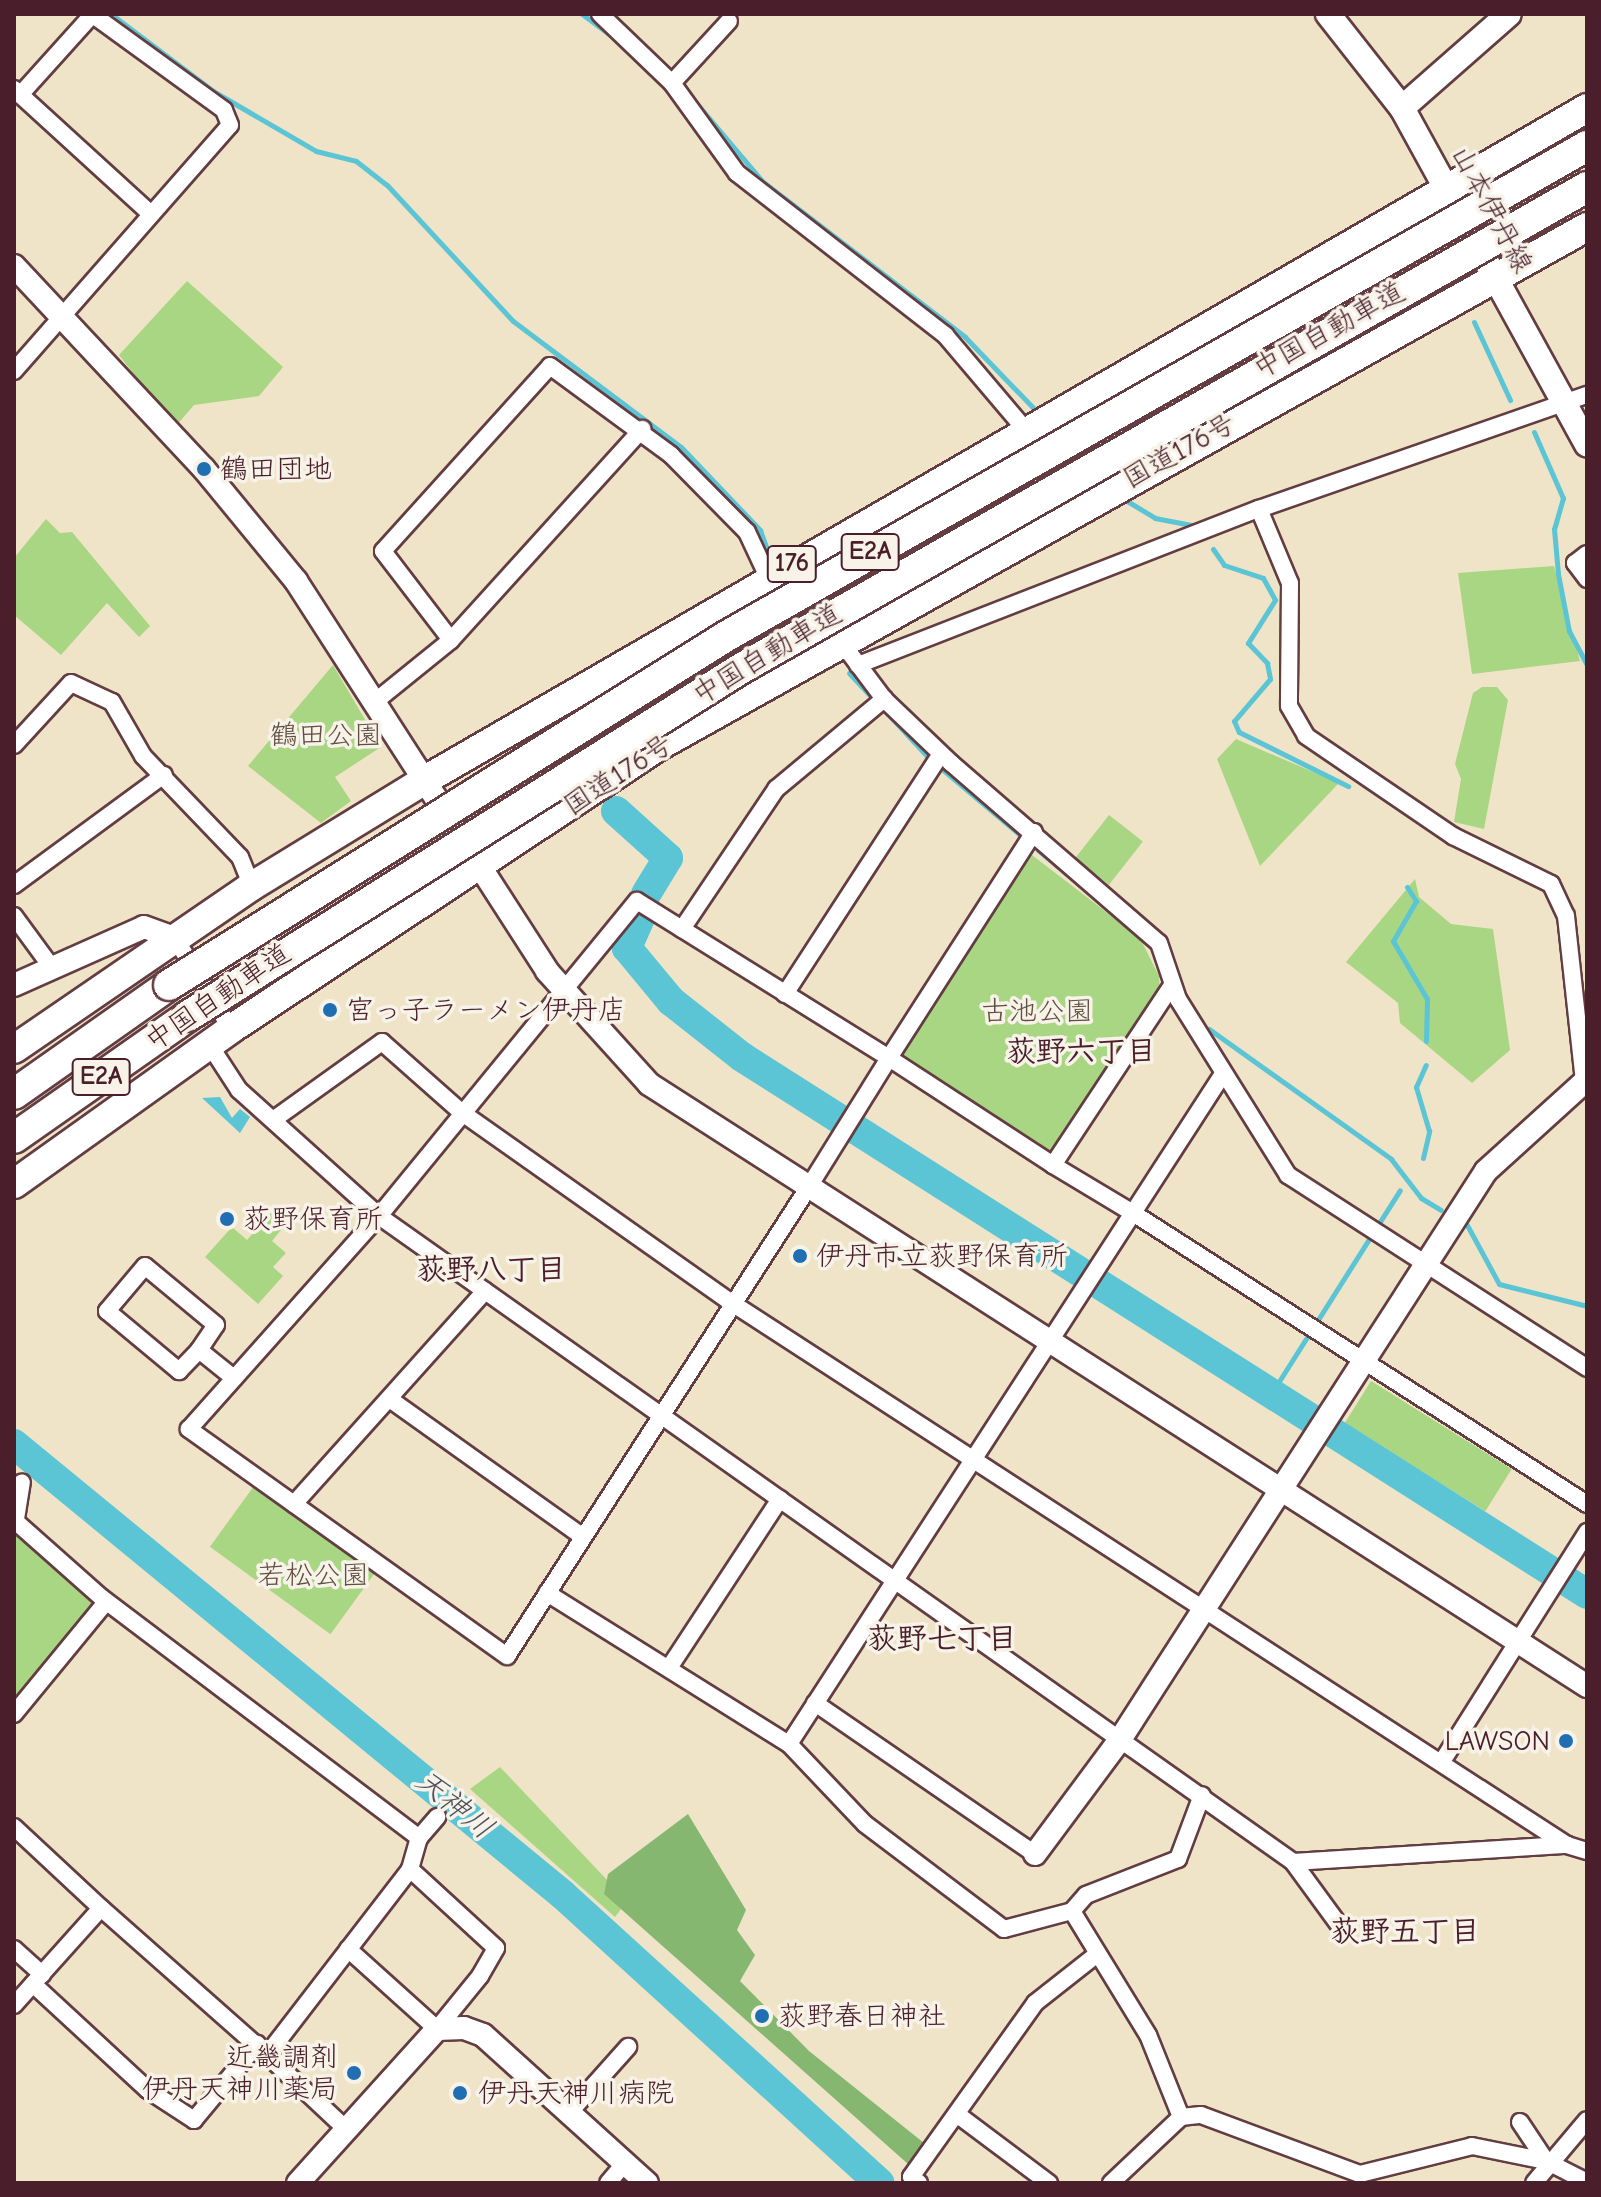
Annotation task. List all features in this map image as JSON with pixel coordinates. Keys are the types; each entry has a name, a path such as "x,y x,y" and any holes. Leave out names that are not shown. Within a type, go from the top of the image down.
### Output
{"highway":[{"name":"176","path":"14,1049 252,886 425,780 1444,185 1587,108"},
{"name":"中国自動車道","path":"14,1094 169,985 725,637 1587,146"},
{"name":"中国自動車道","path":"14,1138 188,1016 742,668 1587,187"},
{"name":"国道176号","path":"14,1184 220,1037 659,746 850,654 1494,277 1587,227"}],"main road":[{"name":"山本伊丹線","path":"1328,14 1402,108 1587,444"},
{"path":"1402,108 1509,14"}],"street":[{"path":"14,371 230,125 224,110 92,14 17,92 151,214"},
{"path":"600,14 672,83 737,173 945,335 1024,428"},
{"path":"672,83 729,21"},
{"path":"14,266 214,481 326,621 479,866 563,992 649,1084 1046,1344 1587,1686"},
{"path":"451,640 383,551 550,366 642,429 747,532 768,577"},
{"path":"1587,395 850,654 884,699 941,754 1147,929 1172,985 1223,1074 1288,1175 1587,1368"},
{"path":"377,700 451,640 642,429"},
{"path":"815,1703 1035,1854 1121,1738 1486,1171 1584,1082 1566,916 1551,884 1453,836 1306,736 1289,706 1290,583 1259,509"},
{"path":"1587,554 1575,563 1587,579"},
{"path":"14,745 71,683 121,707 143,756 240,857 252,886"},
{"path":"682,929 776,789 884,699"},
{"path":"785,994 941,754"},
{"path":"14,885 164,775"},
{"path":"1034,832 889,1058 808,1188 507,1656 189,1429 379,1216 461,1112 637,901 889,1058 1587,1504"},
{"path":"14,916 53,969"},
{"path":"14,985 144,927 175,938 220,1037 239,1090 379,1216 659,1417 1121,1738 1293,1862 1342,1929"},
{"path":"1053,1165 1172,985"},
{"path":"273,1120 382,1042 461,1112 732,1303 1443,1760 1567,1845 1587,1851"},
{"path":"789,1744 1223,1074"},
{"path":"145,1266 216,1325 199,1350 179,1371 107,1311 145,1266"},
{"path":"294,1504 391,1400 485,1291"},
{"path":"199,1350 234,1378"},
{"path":"391,1400 583,1537"},
{"path":"22,1482 15,1519 106,1602 419,1838"},
{"path":"669,1668 780,1499"},
{"path":"1443,1760 1587,1532"},
{"path":"547,1593 789,1744 865,1824 1004,1929 1072,1911 1086,1895 1178,1859 1202,1795"},
{"path":"14,1714 106,1602"},
{"path":"14,1949 37,1979 148,2090 194,2120 262,2050 348,1949 410,1869 419,1838 437,1817"},
{"path":"14,1827 346,2129"},
{"path":"1293,1862 1567,1845"},
{"path":"307,2180 346,2129 437,2029 496,1948 410,1869"},
{"path":"14,2005 101,1908"},
{"path":"1072,1911 1096,1955 1148,2035 1181,2117"},
{"path":"348,1949 437,2029 483,2035 647,2183"},
{"path":"919,2183 911,2177 1052,1983 1096,1955"},
{"path":"569,2113 628,2047"},
{"path":"958,2115 1049,2183"},
{"path":"1111,2183 1181,2117 1218,2117 1363,2178 1472,2146 1546,2161 1587,2182"},
{"path":"1534,2183 1546,2161 1587,2120"},
{"path":"1520,2122 1546,2161"},
{"path":"608,2183 625,2163"}],"green space":[{"path":"187,281 283,367 259,396 194,405 175,427 119,355"},
{"path":"46,519 60,533 72,532 150,626 139,637 107,603 61,655 14,615 14,558"},
{"path":"1554,566 1580,661 1472,674 1458,573"},
{"name":"鶴田公園","path":"333,665 381,747 335,777 351,801 321,823 248,766"},
{"path":"1482,687 1497,687 1508,700 1484,829 1454,822 1461,779 1455,764 1473,693"},
{"path":"1236,739 1339,783 1260,866 1217,759"},
{"path":"1109,815 1143,841 1109,885 1075,858"},
{"name":"古池公園","path":"1028,852 1140,938 1159,976 1160,992 1053,1156 899,1056"},
{"path":"1415,879 1419,897 1451,924 1493,929 1510,1050 1472,1083 1400,1023 1398,1003 1346,962"},
{"path":"271,1213 285,1225 272,1241 286,1253 273,1267 283,1276 258,1304 205,1257 232,1227 247,1240"},
{"path":"1371,1381 1512,1469 1485,1511 1345,1423"},
{"name":"若松公園","path":"254,1486 375,1574 330,1634 210,1547"},
{"path":"14,1534 101,1604 23,1699 14,1693"},
{"path":"500,1767 627,1901 615,1917 470,1789"},
{"name":"荻野春日神社","path":"688,1814 746,1910 737,1930 755,1955 740,1981 809,2051 929,2147 917,2162 908,2164 604,1894 608,1874"}],"water":[{"path":"220,1097 232,1118 240,1109 250,1117 240,1133 202,1098"}],"waterway":[{"path":"111,14 213,91 316,151 356,161 387,185 513,321 681,447 760,530 768,552"},
{"path":"582,14 617,40"},
{"path":"681,85 762,181 965,337 1039,414"},
{"path":"1474,322 1510,400"},
{"path":"1534,432 1563,498 1554,529 1558,574 1569,631 1587,665"},
{"path":"1122,498 1155,518 1191,525"},
{"path":"1213,549 1224,565 1263,578 1275,600 1248,643 1267,663 1270,679 1234,721 1239,732 1348,786"},
{"path":"849,673 872,698"},
{"path":"888,714 926,755"},
{"path":"942,769 1020,835"},
{"path":"616,811 668,858 646,894"},
{"path":"1038,850 1074,880"},
{"path":"1407,887 1416,901 1393,941 1427,999 1426,1041"},
{"path":"641,916 627,948 671,1001 742,1057 1587,1594"},
{"path":"1209,1029 1391,1159 1421,1198 1441,1210"},
{"path":"1423,1158 1429,1131 1416,1087 1426,1065"},
{"path":"1271,1394 1400,1190"},
{"path":"1467,1225 1499,1284 1587,1306"},
{"name":"天神川","path":"14,1444 563,1895 879,2183"}],"place":[{"name":"鶴田団地","path":"204,469"},
{"name":"宮っ子ラーメン伊丹店","path":"330,1010"},
{"name":"荻野保育所","path":"227,1219"},
{"name":"伊丹市立荻野保育所","path":"800,1256"},
{"name":"LAWSON","path":"1566,1741"},
{"name":"荻野春日神社","path":"762,2016"},
{"name":"近畿調剤 伊丹天神川薬局","path":"354,2073"},
{"name":"伊丹天神川病院","path":"460,2093"}],"district":[{"name":"荻野六丁目","path":"1081,1052"},
{"name":"荻野八丁目","path":"491,1270"},
{"name":"荻野七丁目","path":"942,1639"},
{"name":"荻野五丁目","path":"1405,1932"}]}
